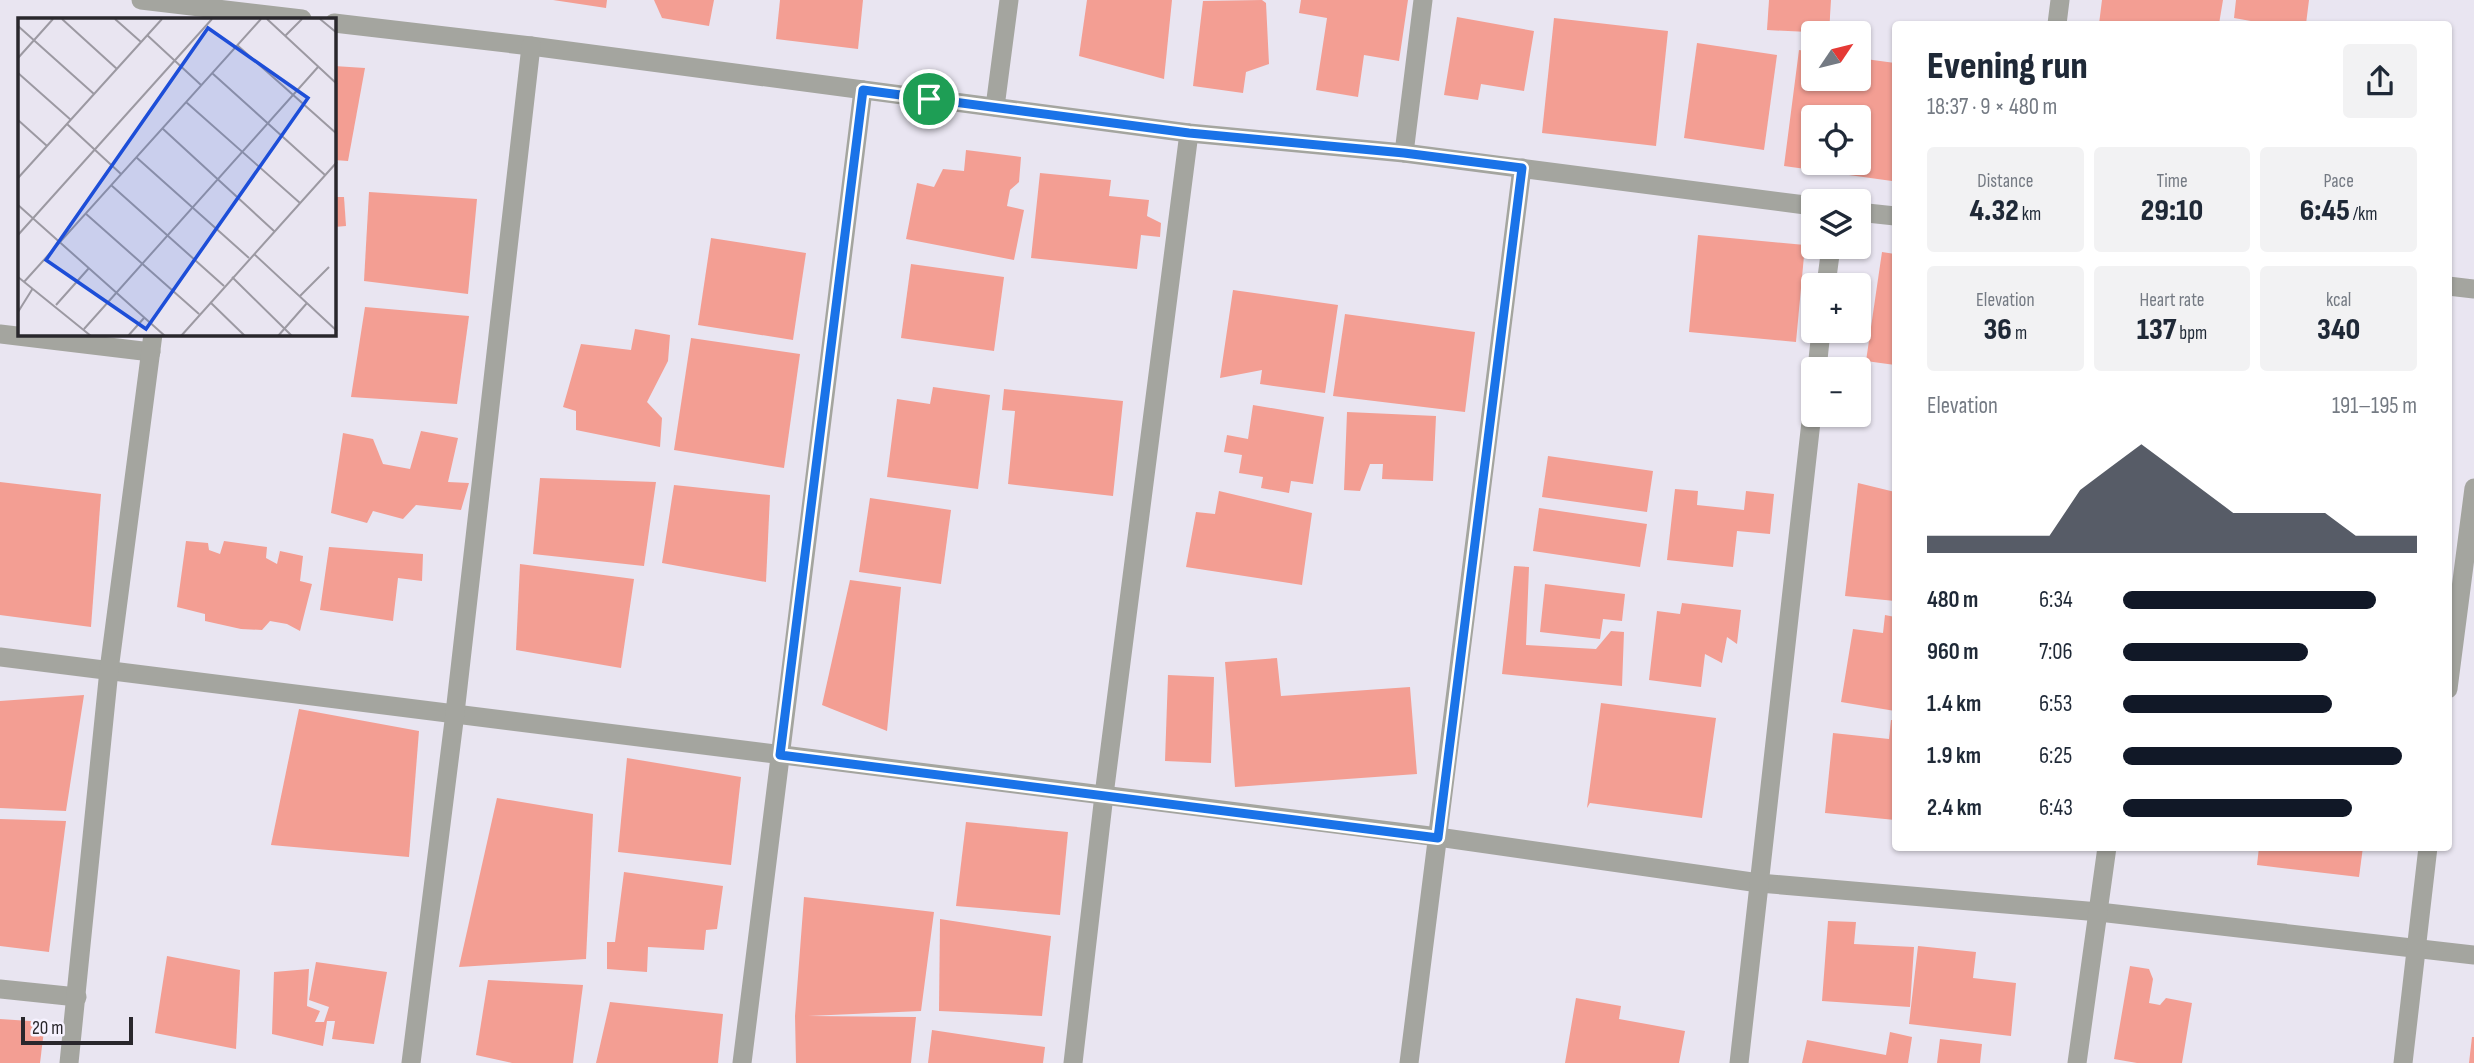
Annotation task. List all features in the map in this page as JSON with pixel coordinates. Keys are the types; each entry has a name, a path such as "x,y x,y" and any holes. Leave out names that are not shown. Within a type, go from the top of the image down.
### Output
{"street":[{"path":"141,0 292,18"},
{"path":"995,107 1009,0"},
{"path":"1404,153 1423,0"},
{"path":"2057,21 2060,0"},
{"path":"336,23 531,46 1189,133 1404,153 1801,204"},
{"path":"411,1063 455,713 531,46"},
{"path":"742,1063 863,90"},
{"path":"1073,1063 1104,795 1189,133"},
{"path":"1409,1063 1522,168"},
{"path":"1871,213 1892,216"},
{"path":"2452,286 2474,289"},
{"path":"0,334 18,335"},
{"path":"34,336 152,343 109,670 69,1063"},
{"path":"1739,1063 1810,427"},
{"path":"2452,658 2474,488"},
{"path":"0,657 1104,795 1759,883 2099,912 2474,955"},
{"path":"2077,1063 2107,851"},
{"path":"2403,1063 2427,851"},
{"path":"0,989 77,998"}],"building":[{"path":"553,0 607,0 606,8"},
{"path":"654,0 714,0 709,26 662,18"},
{"path":"780,0 863,0 858,49 776,39"},
{"path":"1087,0 1172,0 1164,79 1079,56"},
{"path":"1262,0 1266,3 1269,64 1246,72 1243,93 1193,86 1203,1"},
{"path":"1301,0 1408,0 1399,61 1364,55 1358,97 1316,90 1327,18 1299,13"},
{"path":"1769,0 1831,0 1830,21 1801,21 1801,32 1767,30"},
{"path":"2102,0 2223,0 2220,21 2099,21"},
{"path":"2236,0 2309,0 2306,21 2251,21 2234,18"},
{"path":"1457,17 1534,31 1524,91 1481,84 1478,100 1444,95"},
{"path":"1554,18 1668,31 1656,146 1542,133"},
{"path":"1697,43 1777,55 1764,150 1684,138"},
{"path":"1799,50 1801,91 1871,91 1871,60 1892,63 1892,181 1849,175 1871,175 1871,105 1801,105 1801,168 1784,166"},
{"path":"336,66 365,68 348,161 336,160"},
{"path":"966,150 1021,157 1019,182 1010,190 1007,206 1024,210 1014,260 906,239 917,183 934,187 943,169 964,171"},
{"path":"1040,173 1111,180 1109,196 1149,200 1147,216 1161,223 1160,237 1141,235 1137,269 1031,258"},
{"path":"369,192 477,199 468,294 364,281"},
{"path":"336,197 344,197 346,226 336,227"},
{"path":"1698,235 1801,245 1801,259 1804,259 1796,342 1689,332"},
{"path":"711,238 806,253 793,340 698,325"},
{"path":"1882,252 1892,254 1892,365 1871,362 1871,357 1867,357 1869,343 1871,343"},
{"path":"911,264 1004,277 994,351 901,338"},
{"path":"1233,290 1338,305 1325,393 1260,384 1262,370 1220,378"},
{"path":"365,307 469,316 457,404 351,397"},
{"path":"1345,314 1475,332 1465,412 1333,396"},
{"path":"635,329 670,335 668,361 647,402 662,418 660,447 576,430 576,411 563,407 581,344 631,350"},
{"path":"691,338 800,354 784,468 674,450"},
{"path":"933,387 990,395 978,489 887,477 897,399 930,404"},
{"path":"1004,389 1123,401 1113,496 1008,484 1015,411 1002,410"},
{"path":"1253,405 1324,417 1313,484 1291,481 1289,493 1261,488 1263,477 1239,473 1242,455 1224,452 1227,435 1248,439"},
{"path":"1347,412 1436,416 1433,481 1382,479 1383,464 1370,464 1360,491 1344,490"},
{"path":"421,431 458,438 448,482 469,483 461,510 416,505 403,519 373,511 367,523 331,513 343,433 373,439 383,464 410,469"},
{"path":"1548,456 1653,471 1647,512 1542,497"},
{"path":"540,478 656,482 644,566 533,554"},
{"path":"0,482 101,494 91,627 0,615"},
{"path":"1858,483 1892,491 1892,601 1845,596"},
{"path":"674,485 770,495 766,582 662,563"},
{"path":"1675,489 1698,491 1697,505 1744,510 1746,491 1774,494 1770,534 1737,531 1733,567 1667,560"},
{"path":"1219,491 1312,513 1302,585 1186,567 1196,512 1215,514"},
{"path":"870,498 951,510 941,584 859,572"},
{"path":"1539,508 1647,524 1640,567 1533,551"},
{"path":"186,541 208,543 209,550 220,554 224,541 267,547 266,558 277,564 280,551 303,556 300,581 312,584 300,631 287,624 270,621 262,630 241,629 205,621 205,614 177,607"},
{"path":"329,547 423,554 422,581 398,578 393,621 320,610"},
{"path":"520,564 634,579 621,668 516,650"},
{"path":"1514,566 1529,567 1526,645 1596,649 1611,631 1624,632 1622,686 1502,674"},
{"path":"850,580 901,587 887,731 822,705"},
{"path":"1545,584 1625,594 1622,621 1603,619 1600,639 1540,632"},
{"path":"1682,603 1741,610 1737,644 1727,637 1722,663 1705,654 1701,687 1649,680 1657,611 1680,614"},
{"path":"1885,615 1892,616 1892,710 1841,702 1853,629 1883,633"},
{"path":"1277,658 1281,696 1410,687 1417,774 1235,787 1225,662"},
{"path":"1168,675 1214,677 1211,763 1165,761"},
{"path":"84,695 66,811 0,808 0,701"},
{"path":"1601,703 1716,718 1702,818 1590,803 1587,808"},
{"path":"299,709 419,731 409,857 271,845"},
{"path":"1892,720 1892,820 1825,813 1833,733 1889,739"},
{"path":"627,758 741,777 731,865 618,852"},
{"path":"497,798 593,814 586,959 459,967"},
{"path":"0,819 66,821 49,952 0,946"},
{"path":"966,822 1068,832 1060,915 956,906"},
{"path":"2259,851 2362,851 2359,877 2257,865"},
{"path":"624,872 723,886 717,929 706,930 704,950 648,947 647,972 607,969 607,942 615,942"},
{"path":"804,897 934,912 921,1011 808,1016 916,1017 911,1063 796,1063 795,1016"},
{"path":"940,919 1051,936 1042,1016 939,1011"},
{"path":"1828,921 1856,922 1854,944 1914,947 1910,1007 1822,1001"},
{"path":"1918,946 1976,952 1973,978 2016,983 2011,1036 1909,1024"},
{"path":"167,956 240,970 236,1049 155,1033"},
{"path":"316,962 387,972 374,1044 332,1039 335,1021 327,1021 323,1046 272,1034 274,972 309,969 307,1006 320,1011 315,1022 324,1022 329,1007 309,1000"},
{"path":"2130,966 2149,969 2153,979 2149,1003 2160,1005 2166,998 2192,1003 2182,1063 2137,1063 2114,1059"},
{"path":"488,980 583,985 573,1063 512,1063 476,1055"},
{"path":"1576,998 1621,1006 1619,1019 1685,1031 1679,1063 1565,1063"},
{"path":"610,1002 723,1014 718,1063 596,1063"},
{"path":"0,1019 45,1022 40,1063 0,1063"},
{"path":"932,1030 1045,1047 1043,1063 928,1063"},
{"path":"1890,1032 1912,1037 1908,1063 1802,1063 1807,1040 1886,1055"},
{"path":"2472,1037 2474,1063 2469,1063"},
{"path":"1940,1039 1982,1044 1980,1063 1937,1063"}],"route":[{"path":"863,90 929,99 1189,133 1404,153 1522,168 1438,838 780,755 863,90"}]}
